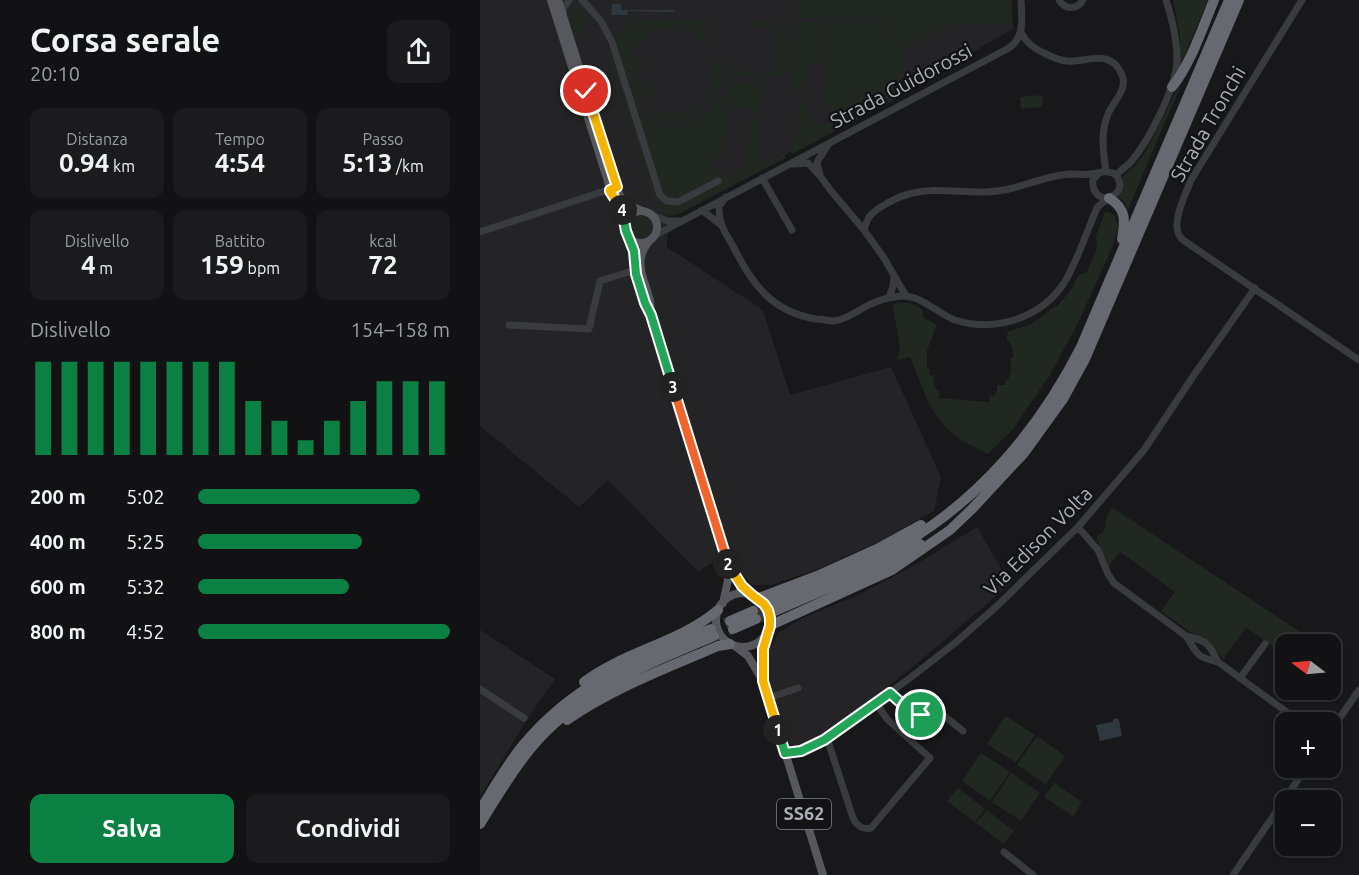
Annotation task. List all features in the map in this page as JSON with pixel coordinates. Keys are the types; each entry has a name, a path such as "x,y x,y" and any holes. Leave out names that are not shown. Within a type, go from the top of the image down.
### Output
{"highway":[{"path":"1172,87 1191,54 1214,0"},
{"path":"985,495 959,516 906,552 868,571 773,607 897,547 938,522 1002,464 1036,422 1069,370 1097,309 1229,0"},
{"path":"768,630 892,570 950,530 1024,453 1063,399 1085,359 1239,0"},
{"path":"1097,309 1124,228 1121,209 1108,198"},
{"path":"755,597 817,576 879,548 958,505"},
{"path":"480,824 523,752 530,733 551,710 598,672 618,660 690,629 708,619 721,607"},
{"path":"731,625 755,615"},
{"path":"480,810 523,752 578,703 595,691 635,670 712,633"},
{"path":"523,752 580,711 633,683 718,646 732,645"}],"main road":[{"path":"560,1 561,19 574,74 622,210 627,235 634,251 635,270 651,315 726,561 728,580 716,619 717,628 721,636 748,656 763,681"},
{"path":"561,19 591,122"},
{"path":"614,188 626,204 652,215 657,224 652,238 643,250 640,261 651,315"},
{"path":"626,225 633,213 642,211"},
{"path":"627,235 639,242 652,238"},
{"path":"726,561 742,586 768,610 770,618 763,649 763,681"},
{"path":"721,607 736,594 755,597"},
{"path":"732,645 742,647 756,644 768,630"},
{"name":"SS62","path":"763,681 823,875"}],"street":[{"path":"1023,0 1021,32 1031,45 1057,59 1076,61 1098,58 1107,60 1116,65 1121,72 1124,81 1122,90 1108,113 1102,137 1103,172"},
{"path":"1059,0 1064,6 1072,8 1083,0"},
{"path":"1116,175 1142,146 1172,87 1177,61 1166,0"},
{"name":"Strada Tronchi","path":"1302,0 1191,180 1182,204 1177,225 1178,233 1183,240 1359,360"},
{"path":"560,1 583,2 599,19 612,42 661,197 669,202 678,202 718,181"},
{"name":"Strada Guidorossi","path":"652,238 680,221 1009,48 1016,43 1021,32"},
{"path":"820,176 817,162 830,142"},
{"path":"788,165 808,163 820,176 864,230 884,258 906,296"},
{"path":"1097,208 1095,177 1103,172"},
{"path":"726,197 719,206 721,225 745,271 770,300 788,310 805,317 832,321 845,318 871,304 889,298 906,296 918,299 947,316 966,323 982,325 1004,324 1022,318 1048,302 1064,283 1097,208 1116,194 1120,182 1116,175 1103,172 1046,178 1007,190 932,191 910,194 892,201 869,218 864,230"},
{"path":"1071,174 1082,179 1102,197 1108,198"},
{"path":"762,178 792,230"},
{"path":"480,232 614,188"},
{"path":"702,210 721,225"},
{"path":"652,215 667,221 680,221"},
{"path":"855,219 869,218"},
{"path":"509,325 589,328 600,280 635,270"},
{"path":"889,298 894,278"},
{"name":"Via Edison Volta","path":"785,753 801,751 827,738 955,643 998,606 1078,527 1144,450 1255,288"},
{"path":"1078,527 1098,550 1114,583 1186,636 1198,654 1207,660 1218,662 1287,712"},
{"path":"1186,636 1206,643 1214,651 1218,662"},
{"path":"1240,678 1265,644"},
{"path":"768,698 798,688"},
{"path":"480,689 524,718"},
{"path":"1341,716 1359,690"},
{"path":"890,693 913,714 921,715 929,710 937,710 963,731"},
{"path":"827,738 853,818 862,828 871,828 930,758 887,719 876,703"},
{"path":"1233,875 1299,778"},
{"path":"1004,852 1033,875"}],"shaded area":[{"path":"480,0 1012,0 1013,29 871,110 668,216 667,247 763,310 790,395 891,367 941,477 934,511 876,543 815,570 771,585 753,585 742,575 734,555 717,559 698,572 608,480 579,507 480,426"},
{"path":"798,0 1010,0 1012,24 953,24 905,49 894,100 792,154 790,151 795,144 798,100 803,100 818,128 836,119 826,100 829,22 840,22 840,26 844,26 844,22 887,23 869,109 873,107 870,107 889,20 797,18"},
{"path":"1173,0 1208,0 1180,66 1180,35"},
{"path":"579,3 588,17 577,41 569,16 571,10"},
{"path":"612,4 621,4 621,10 674,10 674,12 628,11 627,15 611,15"},
{"path":"631,19 674,19 674,28 660,30 648,36 638,45 631,57 619,50 615,37 626,29"},
{"path":"677,19 702,20 703,29 710,37 709,46 694,34 677,28"},
{"path":"751,21 777,23 779,26 788,27 787,67 782,77 768,77 768,71 778,72 778,27 751,26"},
{"path":"796,22 826,22 824,62 808,64 802,95 796,94 792,80 793,27"},
{"path":"578,41 626,193 577,43"},
{"path":"611,50 656,193 663,202 672,205 680,204 677,199 670,199 661,192 639,116 654,124 668,127 678,126 705,113 726,90 724,152 711,160 720,176 747,167 749,120 762,114 760,159 762,163 785,153 785,158 679,214 664,213 656,206 608,53"},
{"path":"620,52 645,66 640,74 624,66"},
{"path":"723,60 721,85 717,94 707,105 702,102 712,83 714,61"},
{"path":"727,60 732,60 733,71 766,71 766,78 730,76 727,72"},
{"path":"1188,68 1128,210 1124,201 1118,198 1123,188 1122,177 1135,166 1146,151"},
{"path":"628,75 654,88 648,97 646,95 635,99"},
{"path":"743,82 766,83 763,87 762,109 750,114 747,108 729,109 730,85"},
{"path":"1042,95 1043,107 1021,109 1020,97"},
{"path":"699,105 702,110 688,118 673,121 658,119 643,112 647,107 674,114"},
{"path":"1105,212 1115,216 1118,228 1112,248 1078,323 1051,373 1014,428 988,454 954,435 932,409 910,357 897,360 900,350 893,304 916,305 923,310 923,317 937,325 927,350 927,368 930,370 929,375 935,376 933,381 935,388 940,391 938,398 989,402 990,396 994,396 997,391 997,385 1005,385 1005,380 1009,378 1010,358 1014,357 1010,341 1007,341 1009,331 1030,325 1059,304 1071,290 1078,276 1087,272 1097,248 1096,236"},
{"path":"641,217 648,220 651,227 648,234 641,237 634,234 631,227 634,220"},
{"path":"1113,508 1303,634 1275,634 1275,648 1246,627 1223,660 1209,641 1190,632 1161,611 1175,592 1120,552 1109,566 1097,540 1097,536 1105,529 1107,516"},
{"path":"977,527 1010,584 908,671 853,713 804,746 793,748 785,737 766,665 770,649 778,633 803,618 856,596 915,565"},
{"path":"480,630 555,679 526,721 480,797"},
{"path":"1006,716 1035,735 1016,763 987,744"},
{"path":"1117,718 1122,736 1100,741 1096,725 1112,722"},
{"path":"1037,736 1065,756 1046,784 1017,765"},
{"path":"981,753 1010,772 990,801 962,781"},
{"path":"1011,773 1040,793 1021,821 992,802"},
{"path":"1054,783 1082,802 1073,816 1044,797"},
{"path":"958,788 985,809 975,822 947,801"},
{"path":"987,810 1014,831 1004,844 976,823"}],"tunnel":[{"path":"753,611 771,603"},
{"path":"756,619 775,611"},
{"path":"711,629 730,621"},
{"path":"714,636 733,629"}],"route":[{"path":"586,91 617,187 610,191 623,212 626,231 634,251 636,274 651,315 726,561 742,586 759,598 768,610 770,626 763,649 763,681 785,753 801,751 824,740 890,693 913,714 921,715"}]}
